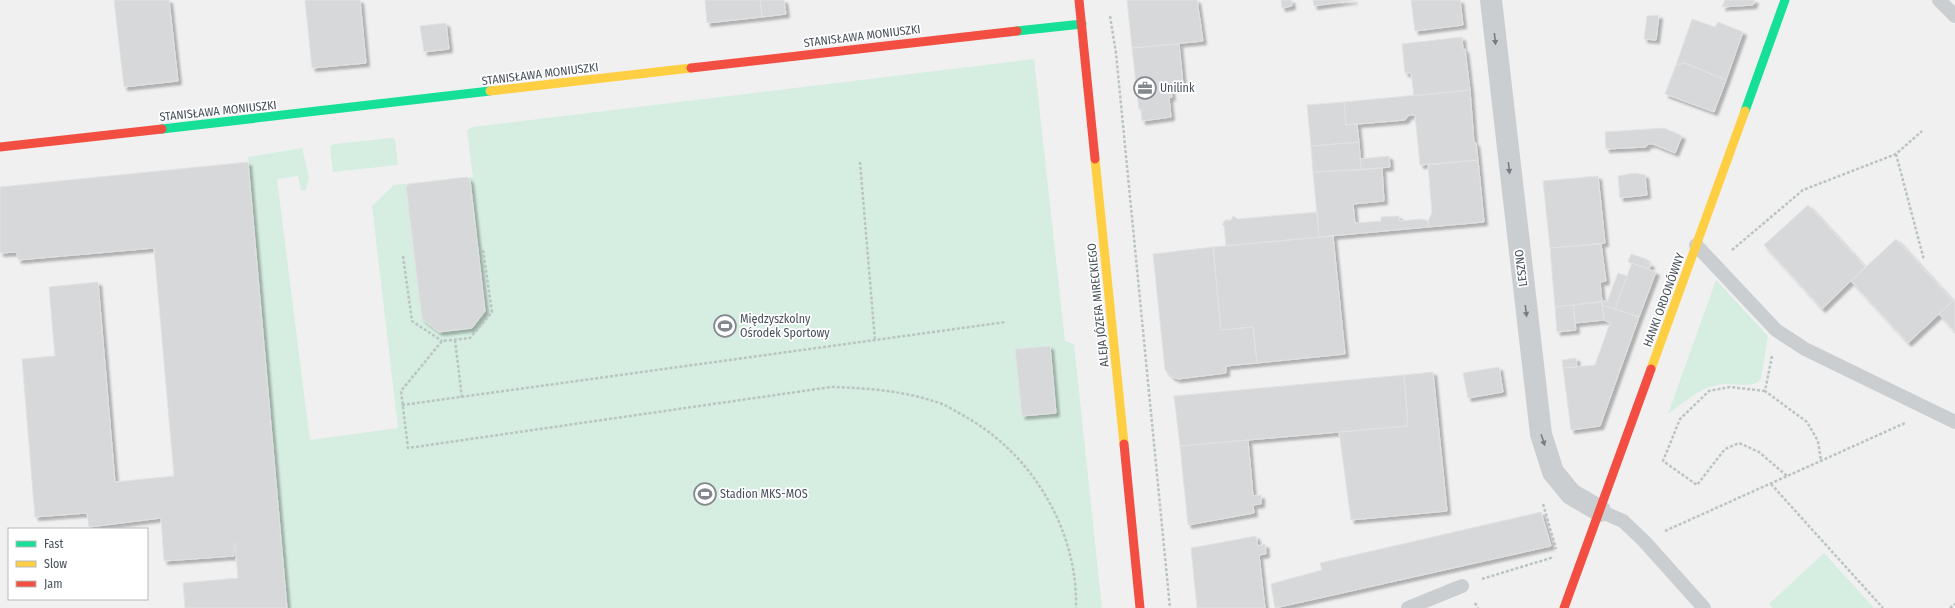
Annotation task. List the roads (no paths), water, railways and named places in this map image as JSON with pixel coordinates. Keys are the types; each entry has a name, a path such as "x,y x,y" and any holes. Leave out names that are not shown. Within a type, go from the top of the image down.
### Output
{"street":[{"name":"ALEJA JÓZEFA MIRECKIEGO","path":"1079,0 1140,608"},
{"name":"LESZNO","path":"1491,0 1541,434 1553,472 1571,494 1600,511"},
{"name":"HANKI ORDONÓWNY","path":"1564,608 1785,0"},
{"name":"STANISŁAWA MONIUSZKI","path":"0,147 1082,24"}],"lane":[{"path":"1939,0 1955,16"},
{"path":"1696,245 1776,330 1805,349 1955,422"},
{"path":"1600,511 1623,521 1644,541 1704,608"},
{"path":"1408,608 1462,586"}],"place":[{"name":"Unilink","path":"1145,88"},
{"name":"Międzyszkolny Ośrodek Sportowy","path":"725,326"},
{"name":"Stadion MKS-MOS","path":"705,494"}]}
